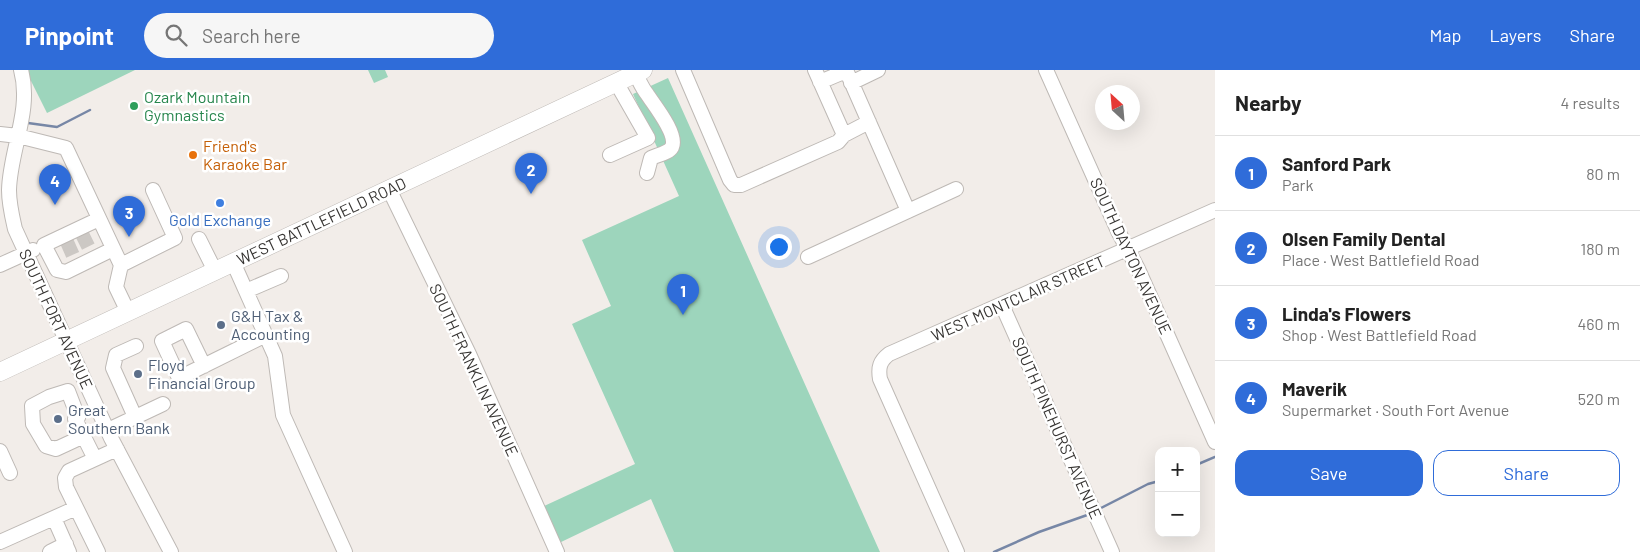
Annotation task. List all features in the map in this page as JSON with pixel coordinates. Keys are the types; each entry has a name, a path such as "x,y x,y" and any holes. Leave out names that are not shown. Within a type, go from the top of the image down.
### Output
{"main road":[{"name":"WEST BATTLEFIELD ROAD","path":"0,372 639,72"}],"street":[{"name":"SOUTH FORT AVENUE","path":"21,70 24,93 11,173 10,201 15,229 117,449 171,552"},
{"path":"683,70 730,180 734,185 741,185 838,142 844,135 869,122"},
{"path":"844,135 818,76 878,70"},
{"name":"SOUTH DAYTON AVENUE","path":"1046,70 1215,442"},
{"path":"639,72 646,93 665,121 673,145 669,150 651,158 647,173"},
{"path":"848,74 908,211"},
{"path":"610,155 648,138 616,82"},
{"path":"0,134 18,136 66,148 121,265 116,287 128,312"},
{"path":"808,257 956,188"},
{"name":"SOUTH FRANKLIN AVENUE","path":"389,189 469,354 557,552"},
{"path":"153,190 176,238"},
{"name":"WEST MONTCLAIR STREET","path":"957,552 880,379 879,365 890,354 1215,210"},
{"path":"0,265 44,245 65,239 99,219"},
{"path":"121,265 176,238 203,237 215,271"},
{"path":"44,245 57,270 66,272 77,263 92,255 113,249"},
{"path":"233,262 275,356 283,415 344,552"},
{"path":"246,291 281,276"},
{"name":"SOUTH PINEHURST AVENUE","path":"1002,304 1112,552"},
{"path":"204,366 266,336"},
{"path":"135,417 112,368 116,355 136,346"},
{"path":"84,436 56,449 46,446 33,424 32,406 49,397 68,391 78,417 76,419 84,436 95,460"},
{"path":"108,430 163,404"},
{"path":"98,552 66,486 65,478 66,473 117,449"},
{"path":"0,451 10,473"},
{"path":"0,542 76,508"},
{"path":"50,552 68,548 54,518"}],"green space":[{"path":"27,70 135,70 47,113"},
{"path":"368,70 385,70 388,77 374,83"},
{"path":"668,78 880,552 674,552 651,499 559,543 542,507 635,464 572,324 611,306 582,240 679,196 633,94"}],"waterway":[{"path":"28,123 57,127 90,110"},
{"path":"1200,463 1215,457"},
{"path":"1097,510 1155,482"},
{"path":"994,552 1039,532 1090,514"}],"tunnel":[{"path":"82,234 91,252"},
{"path":"67,242 75,260"}],"place":[{"name":"Ozark Mountain Gymnastics","path":"134,106"},
{"name":"Friend's Karaoke Bar","path":"193,155"},
{"name":"Olsen Family Dental","path":"531,194"},
{"name":"Gold Exchange","path":"220,203"},
{"name":"Maverik","path":"55,205"},
{"name":"Linda's Flowers","path":"129,237"},
{"name":"Sanford Park","path":"683,315"},
{"name":"G&H Tax & Accounting","path":"221,325"},
{"name":"Floyd Financial Group","path":"138,374"},
{"name":"Great Southern Bank","path":"58,419"}]}
